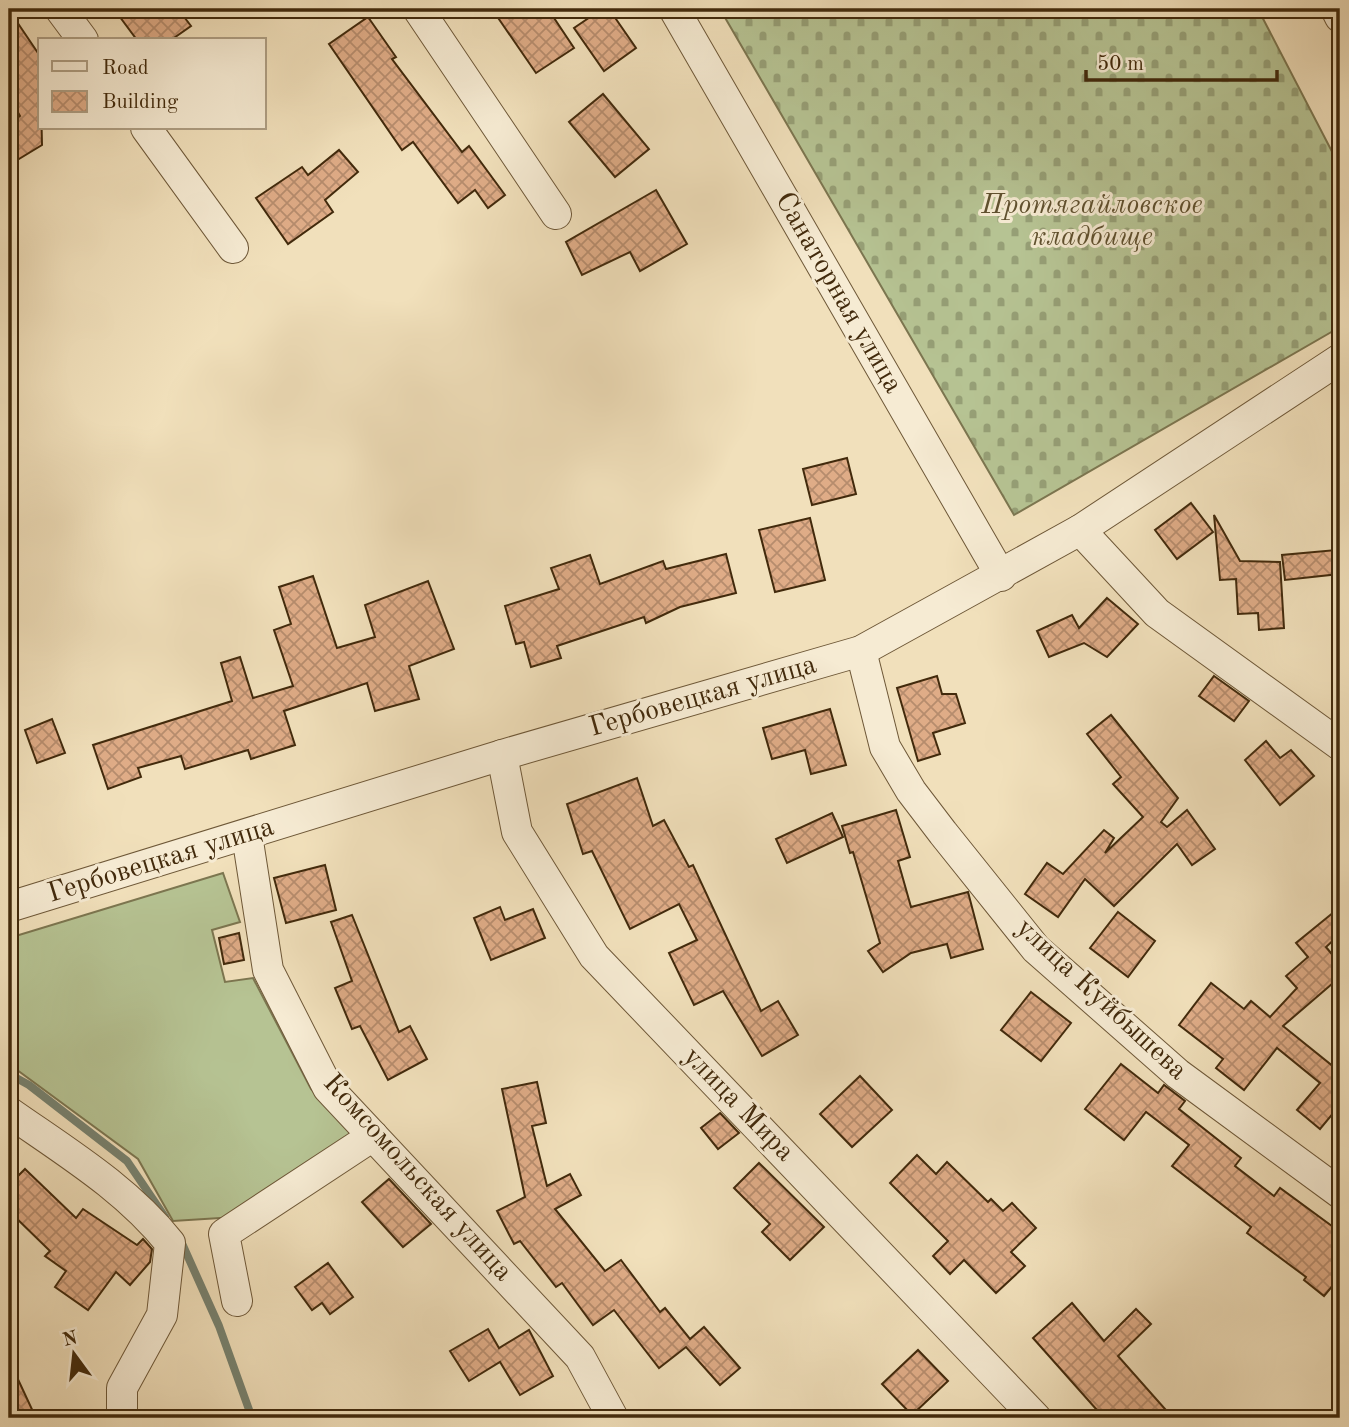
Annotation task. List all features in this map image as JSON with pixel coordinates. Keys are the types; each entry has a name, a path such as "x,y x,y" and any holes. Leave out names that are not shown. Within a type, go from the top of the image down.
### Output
{"street":[{"path":"60,9 82,38"},
{"path":"418,9 556,214"},
{"name":"Санаторная улица","path":"674,9 1001,576"},
{"path":"1336,9 1340,17"},
{"path":"147,130 233,248"},
{"name":"Гербовецкая улица","path":"9,907 502,754 861,651 1080,530 1340,359"},
{"path":"1080,530 1157,613 1340,745"},
{"name":"улица Куйбышева","path":"861,651 885,747 935,823 1036,948 1178,1074 1340,1193"},
{"name":"улица Мира","path":"502,754 517,832 594,956 1036,1418"},
{"name":"Комсомольская улица","path":"247,835 268,970 328,1088 580,1357 613,1418"},
{"path":"9,1112 114,1185 170,1243 162,1315 122,1388 122,1418"},
{"path":"237,1301 224,1234 373,1136"}],"green space":[{"name":"Протягайловское кладбище","path":"720,9 1258,9 1340,167 1340,327 1014,515"},
{"path":"223,873 240,922 212,930 225,982 253,978 311,1089 353,1136 236,1217 173,1221 138,1159 9,1064 9,938"}],"building":[{"path":"114,9 178,9 191,26 174,38 136,38"},
{"path":"492,9 548,9 574,48 536,73"},
{"path":"602,9 609,9 636,48 604,71 574,28"},
{"path":"9,10 38,53 38,130 42,130 42,145 9,165 9,123 20,116 9,97"},
{"path":"368,17 396,57 392,59 462,152 469,146 505,195 488,208 475,190 458,203 413,142 402,150 329,44"},
{"path":"603,94 649,149 615,177 569,122"},
{"path":"339,150 358,172 325,200 333,212 288,244 256,198 302,167 308,175"},
{"path":"656,190 687,244 640,271 630,252 582,275 566,242"},
{"path":"847,458 856,494 812,505 803,469"},
{"path":"1191,503 1213,532 1177,559 1155,530"},
{"path":"1214,515 1240,561 1280,562 1284,628 1259,630 1258,613 1238,614 1236,579 1220,580"},
{"path":"810,518 825,580 775,592 759,530"},
{"path":"1336,550 1339,574 1285,580 1282,555"},
{"path":"726,554 736,593 680,607 646,623 644,617 557,646 561,658 531,667 524,642 516,644 505,606 559,589 551,568 590,555 600,584 663,561 666,569"},
{"path":"313,576 337,648 375,637 365,605 428,581 454,649 409,666 419,699 375,711 367,683 284,711 295,745 251,759 248,750 185,769 181,756 138,768 141,777 108,789 93,745 232,701 221,663 240,657 253,698 293,686 274,630 291,624 279,587"},
{"path":"1107,598 1138,624 1107,657 1084,643 1049,657 1037,631 1072,615 1079,628"},
{"path":"937,676 942,694 956,694 965,723 933,733 940,754 918,761 897,688"},
{"path":"1214,676 1249,701 1234,721 1199,696"},
{"path":"830,709 846,765 811,774 805,750 772,759 763,728"},
{"path":"1111,715 1178,798 1161,822 1167,827 1187,810 1215,849 1192,865 1177,844 1114,906 1085,879 1058,917 1025,894 1047,863 1063,874 1104,830 1114,838 1105,853 1143,817 1113,784 1121,777 1087,734"},
{"path":"52,719 65,753 37,763 25,730"},
{"path":"1266,741 1280,758 1291,750 1314,776 1280,805 1245,760"},
{"path":"637,778 653,826 664,820 689,867 693,865 761,1011 778,1001 798,1035 762,1056 723,991 694,1005 669,953 697,940 679,904 630,929 592,851 583,854 567,804"},
{"path":"896,810 910,857 898,861 911,907 968,892 983,949 951,958 947,944 911,953 883,972 868,951 880,943 853,852 850,853 842,826"},
{"path":"832,813 843,837 787,863 776,839"},
{"path":"325,865 336,910 286,923 274,878"},
{"path":"500,907 505,920 533,909 545,938 491,960 474,918"},
{"path":"1340,907 1340,934 1326,947 1340,964 1340,977 1283,1026 1334,1067 1340,1060 1340,1105 1320,1129 1297,1110 1320,1083 1277,1048 1244,1090 1216,1068 1223,1059 1179,1025 1211,983 1244,1009 1251,1001 1270,1017 1297,988 1286,976 1308,957 1296,943"},
{"path":"1118,912 1155,941 1128,977 1090,948"},
{"path":"352,915 399,1032 410,1026 427,1059 388,1080 360,1026 352,1029 335,988 352,981 331,922"},
{"path":"239,933 244,960 224,964 219,938"},
{"path":"1031,992 1071,1023 1041,1061 1001,1030"},
{"path":"1121,1064 1158,1093 1164,1085 1185,1101 1179,1109 1241,1158 1235,1166 1274,1196 1280,1188 1340,1232 1340,1277 1324,1296 1304,1280 1306,1277 1247,1233 1251,1227 1172,1166 1189,1145 1146,1112 1124,1140 1085,1109"},
{"path":"860,1076 892,1110 852,1147 820,1114"},
{"path":"537,1082 546,1123 532,1126 547,1186 570,1174 581,1195 555,1209 605,1271 621,1260 660,1312 665,1308 690,1339 704,1327 740,1368 720,1385 686,1347 659,1368 614,1310 593,1325 562,1283 556,1287 520,1241 514,1244 497,1211 525,1197 502,1089"},
{"path":"720,1113 739,1133 718,1149 701,1128"},
{"path":"917,1155 936,1174 947,1162 988,1202 991,1199 1003,1211 1012,1203 1036,1228 1011,1252 1025,1266 996,1293 964,1260 950,1274 933,1256 948,1241 890,1183"},
{"path":"759,1163 824,1227 790,1260 762,1232 770,1224 734,1188"},
{"path":"25,1169 76,1218 83,1209 137,1245 143,1239 152,1249 150,1262 130,1285 116,1272 88,1310 55,1287 66,1271 45,1256 50,1251 9,1211 9,1185"},
{"path":"389,1179 431,1224 403,1247 362,1202"},
{"path":"328,1263 353,1297 330,1314 322,1303 312,1310 295,1287"},
{"path":"1072,1303 1104,1341 1136,1309 1151,1324 1118,1356 1173,1418 1104,1418 1033,1338"},
{"path":"488,1329 499,1348 529,1330 553,1376 520,1395 500,1362 469,1381 450,1351"},
{"path":"918,1350 948,1381 912,1415 882,1384"},
{"path":"9,1360 36,1418 9,1418"}],"waterway":[{"path":"9,1074 29,1085 127,1161 165,1217"},
{"path":"180,1239 219,1326 252,1418"}]}
